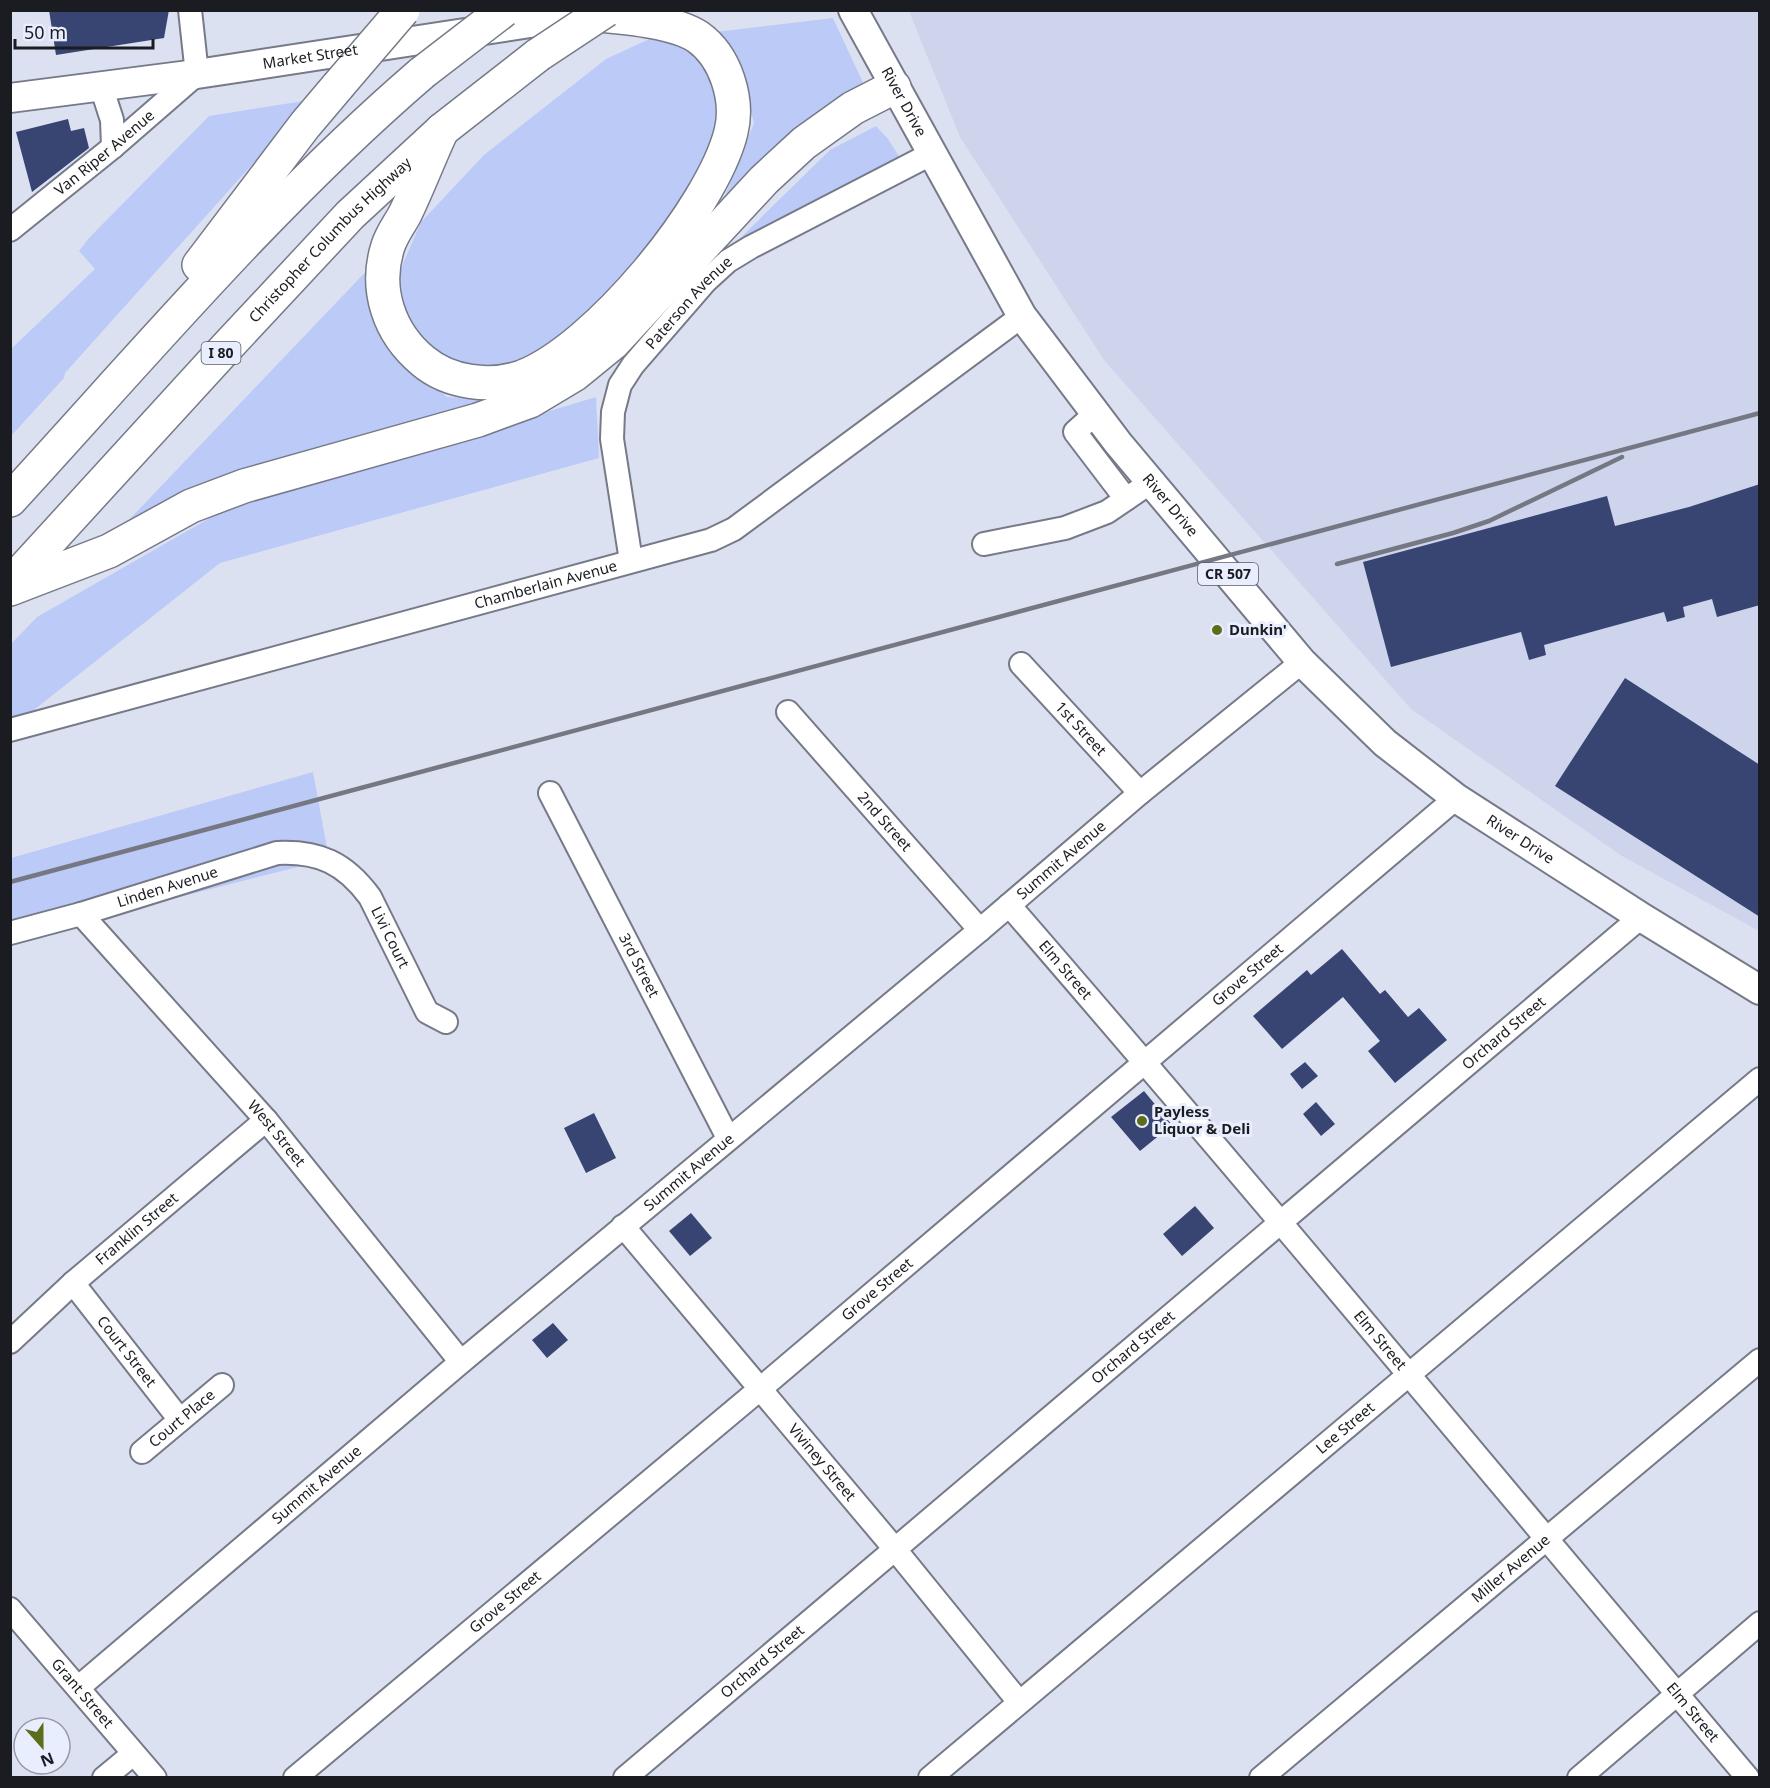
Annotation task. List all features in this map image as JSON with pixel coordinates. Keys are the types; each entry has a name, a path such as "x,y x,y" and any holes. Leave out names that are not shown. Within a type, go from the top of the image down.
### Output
{"highway":[{"path":"85,418 304,124 403,10"},
{"path":"10,500 308,177 364,123 422,73 504,10"},
{"path":"442,130 404,216 388,245 382,278 387,311 403,341 427,364 441,373 457,379 489,383 521,377 537,370 570,349 601,323 653,265 704,192 718,166 731,133 734,113 728,80 715,56 697,37 670,26 601,12"},
{"name":"Christopher Columbus Highway","path":"10,586 350,215 442,130 538,55 601,12"},
{"path":"10,586 109,550 191,506 244,486 478,420 530,401 574,374 613,343 764,180 804,142 853,108 894,87"}],"main road":[{"name":"River Drive","path":"854,10 894,87 1022,316 1118,443 1302,662 1385,743 1456,798 1641,917 1760,990"},
{"name":"Market Street","path":"10,98 197,74 601,12"}],"street":[{"path":"190,10 197,74"},
{"name":"Van Riper Avenue","path":"10,230 197,74"},
{"path":"101,86 112,120 112,147"},
{"name":"Paterson Avenue","path":"631,561 612,439 613,412 620,385 633,365 705,282 728,261 762,241 931,154"},
{"name":"Chamberlain Avenue","path":"10,730 711,540 734,529 1022,316"},
{"path":"1095,414 1075,432 1126,499"},
{"path":"1096,460 1118,443"},
{"path":"984,544 1065,528 1107,512 1151,482"},
{"name":"Summit Avenue","path":"79,1687 623,1226 980,930 1140,793 1302,662"},
{"name":"1st Street","path":"1021,664 1140,793"},
{"name":"2nd Street","path":"788,712 980,930"},
{"name":"3rd Street","path":"550,793 728,1138"},
{"name":"Grove Street","path":"295,1778 760,1389 1456,798"},
{"name":"Linden Avenue","path":"10,933 81,914 277,853 296,852 324,858"},
{"name":"Livi Court","path":"324,858 342,867 358,881 370,897 427,1012 446,1022"},
{"name":"Elm Street","path":"1009,905 1281,1221 1546,1540 1748,1778"},
{"name":"West Street","path":"81,914 266,1120 461,1362"},
{"name":"Orchard Street","path":"625,1778 1641,917"},
{"name":"Lee Street","path":"930,1778 1760,1079"},
{"name":"Franklin Street","path":"10,1342 73,1283 266,1120"},
{"name":"Viviney Street","path":"623,1226 894,1548 1019,1702"},
{"name":"Court Street","path":"73,1283 180,1420"},
{"name":"Miller Avenue","path":"1261,1778 1760,1360"},
{"name":"Court Place","path":"142,1452 222,1385"},
{"name":"Grant Street","path":"10,1609 155,1778"},
{"path":"1580,1778 1760,1623"},
{"path":"104,1778 133,1754"}],"shaded area":[{"path":"909,11 1759,11 1759,931 1622,856 1411,709 1104,360 960,137"},
{"path":"833,18 865,87 719,211 754,123 733,49 716,32"},
{"path":"658,35 693,49 717,88 714,140 670,226 552,352 498,375 446,367 408,329 399,273 421,222 484,155 606,59"},
{"path":"310,100 11,436 11,349 95,269 79,251 88,239 209,116"},
{"path":"876,126 900,158 732,246 830,150"},
{"path":"375,262 390,345 447,397 515,400 125,524"},
{"path":"596,397 599,458 220,563 11,728 10,645 37,617 229,507"},
{"path":"313,772 329,859 11,940 11,858"}],"building":[{"path":"49,10 169,10 164,38 56,55"},
{"path":"68,119 71,131 84,128 89,148 32,192 16,132"},
{"path":"1760,484 1760,605 1717,617 1712,599 1683,607 1685,617 1667,622 1664,612 1544,645 1546,655 1529,660 1521,632 1391,667 1363,562 1607,496 1615,526 1689,507"},
{"path":"1625,678 1760,765 1760,917 1555,786"},
{"path":"1342,949 1380,994 1385,990 1408,1017 1419,1008 1447,1040 1395,1083 1368,1051 1380,1041 1343,997 1282,1049 1253,1016 1307,970 1311,975"},
{"path":"1305,1062 1318,1076 1302,1089 1290,1074"},
{"name":"Payless Liquor & Deli","path":"1144,1091 1172,1125 1140,1151 1111,1117"},
{"path":"1316,1102 1335,1124 1321,1136 1303,1114"},
{"path":"594,1113 616,1158 586,1173 564,1128"},
{"path":"1195,1206 1214,1228 1182,1256 1163,1234"},
{"path":"691,1213 712,1238 690,1256 669,1231"},
{"path":"553,1323 568,1340 547,1358 532,1340"}],"railway":[{"path":"10,882 1760,413"},
{"path":"1337,564 1489,521 1622,457"}],"place":[{"name":"Dunkin'","path":"1217,630"},
{"name":"Payless Liquor & Deli","path":"1142,1121"}]}
